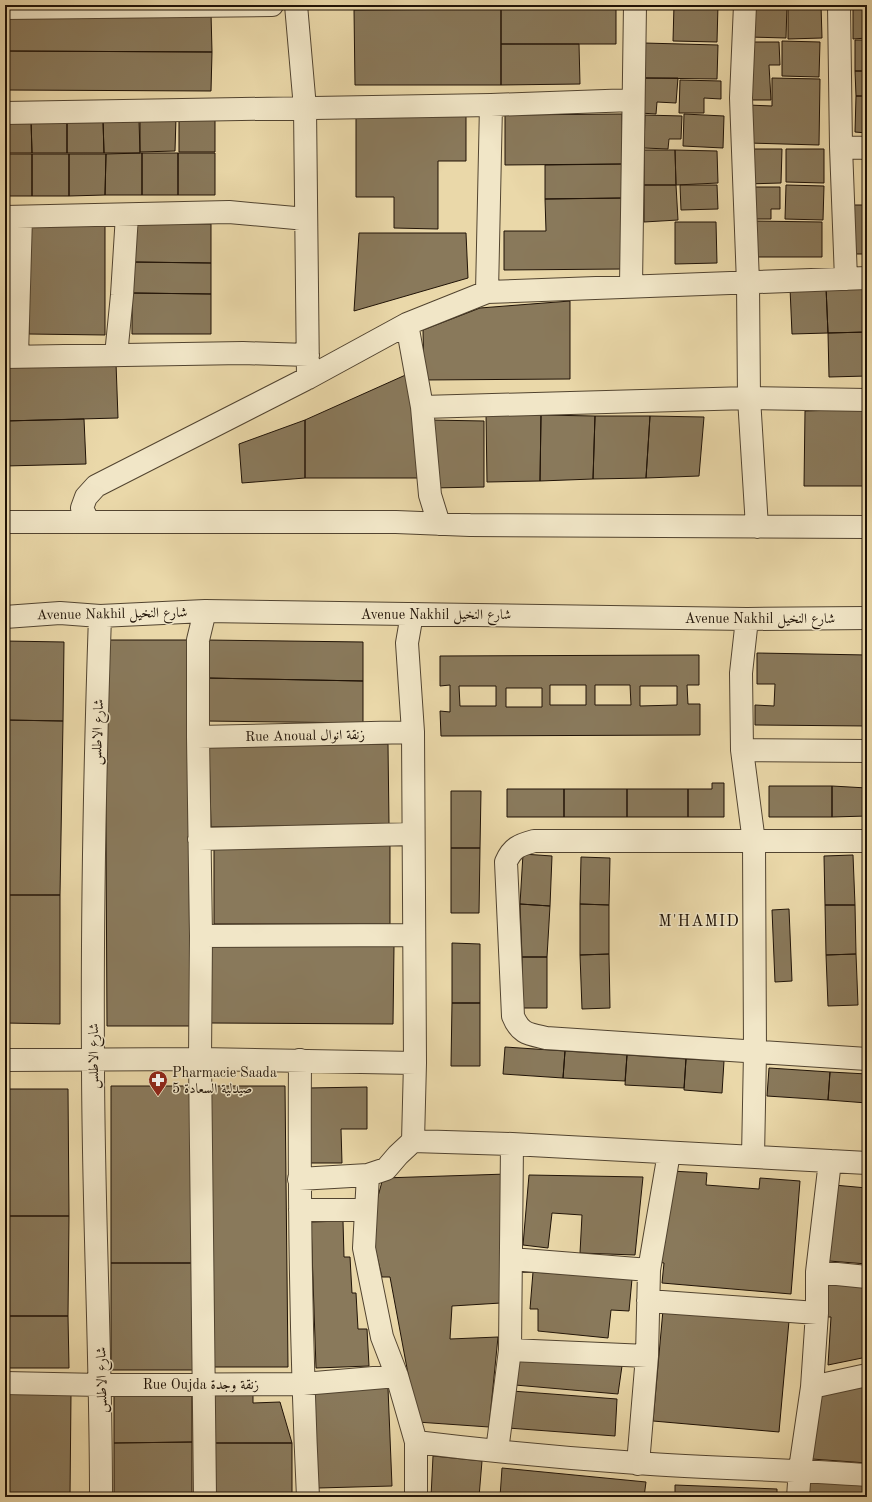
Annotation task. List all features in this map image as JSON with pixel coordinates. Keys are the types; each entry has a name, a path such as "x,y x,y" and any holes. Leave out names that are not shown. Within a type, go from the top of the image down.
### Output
{"street":[{"path":"5,8 272,5"},
{"path":"296,5 305,108 308,378"},
{"path":"631,285 635,5"},
{"path":"745,5 741,98 748,283 749,398 757,527"},
{"path":"88,521 82,508 86,497 96,486 308,378 407,324 487,292 631,285 748,283 857,278 840,147 839,5"},
{"path":"5,113 492,105 634,100"},
{"path":"487,292 492,105"},
{"path":"840,147 867,148"},
{"path":"306,218 230,212 13,217 11,357 243,353 308,355"},
{"path":"116,355 122,295 127,215"},
{"path":"407,324 422,407 430,495 439,524"},
{"path":"422,407 749,398 867,400"},
{"path":"5,522 396,522 439,524 867,527"},
{"path":"205,611 198,640 201,936 200,1059 205,1497"},
{"name":"Avenue Nakhil شارع النخيل","path":"5,617 60,613 100,616 205,611 747,619 867,618"},
{"path":"412,614 407,643 413,732 413,935 415,1063 413,1141"},
{"name":"شارع الاطلس","path":"100,616 96,751 93,1060 101,1385 101,1497"},
{"path":"747,619 741,673 742,750 754,842 756,1052 753,1157"},
{"name":"Rue Anoual زنقة انوال","path":"198,737 413,732"},
{"path":"742,750 867,751"},
{"path":"200,839 413,834"},
{"path":"867,841 534,841 520,845 510,851 506,862 513,1016 517,1026 527,1034 546,1038 867,1059"},
{"path":"201,936 413,935"},
{"path":"5,1060 200,1059 415,1063"},
{"path":"300,1060 299,1179 303,1384 308,1497"},
{"path":"299,1179 368,1175 386,1169 398,1154 413,1141 512,1144 867,1163"},
{"path":"497,1451 510,1350 512,1144"},
{"path":"638,1464 646,1356 649,1270 669,1153"},
{"path":"798,1497 800,1470 812,1387 817,1313 817,1272 830,1161"},
{"path":"368,1175 364,1248 382,1337 397,1376 416,1442 416,1497"},
{"path":"300,1210 366,1210"},
{"path":"511,1259 649,1270"},
{"path":"817,1272 867,1277"},
{"path":"648,1301 817,1313"},
{"path":"510,1350 646,1356"},
{"path":"812,1387 867,1375"},
{"name":"Rue Oujda زنقة وجدة","path":"5,1383 101,1385 303,1384 397,1376"},
{"path":"416,1442 638,1464 800,1470 867,1475"}],"building":[{"path":"674,5 718,5 717,42 673,41"},
{"path":"749,5 787,5 786,38 749,37"},
{"path":"788,5 821,5 822,38 788,39"},
{"path":"853,5 867,5 867,38 853,39"},
{"path":"616,8 616,44 501,44 501,9"},
{"path":"501,9 501,85 355,85 354,10"},
{"path":"211,13 212,52 5,51 5,16"},
{"path":"855,40 867,40 867,71 855,71"},
{"path":"782,41 820,42 819,77 782,76"},
{"path":"747,42 779,42 780,65 769,65 771,100 748,100"},
{"path":"644,43 718,45 717,79 643,78"},
{"path":"501,44 579,44 580,84 501,85"},
{"path":"5,51 212,52 211,91 5,90"},
{"path":"855,71 867,71 867,96 856,96"},
{"path":"643,78 678,78 676,103 657,102 656,114 640,113"},
{"path":"772,78 820,79 819,145 748,143 748,105 772,106"},
{"path":"680,80 721,81 721,99 704,98 704,113 679,113"},
{"path":"856,96 867,96 867,133 855,132"},
{"path":"179,110 215,110 215,152 179,152"},
{"path":"622,114 623,164 505,165 505,115"},
{"path":"684,114 724,116 723,148 683,146"},
{"path":"645,115 682,116 681,139 669,139 668,149 644,148"},
{"path":"466,116 466,161 438,161 438,229 394,228 394,197 356,197 356,117"},
{"path":"176,117 175,151 140,152 140,118"},
{"path":"5,120 31,120 32,153 5,153"},
{"path":"31,120 67,120 67,153 32,153"},
{"path":"67,120 103,120 104,153 67,153"},
{"path":"103,120 139,120 140,153 104,153"},
{"path":"747,149 782,149 781,183 746,184"},
{"path":"786,149 824,149 824,183 786,182"},
{"path":"644,150 675,150 676,185 644,185"},
{"path":"675,150 717,151 718,183 676,185"},
{"path":"142,153 178,153 178,195 142,195"},
{"path":"142,153 142,195 105,195 106,154"},
{"path":"178,153 215,153 215,195 178,195"},
{"path":"5,154 32,154 32,196 5,196"},
{"path":"32,154 69,154 69,196 32,196"},
{"path":"69,154 106,154 105,195 69,196"},
{"path":"623,164 623,198 545,199 545,165"},
{"path":"644,185 676,185 678,220 644,222"},
{"path":"680,185 717,185 718,209 681,210"},
{"path":"786,185 824,186 823,220 785,219"},
{"path":"746,187 780,187 780,209 771,209 771,219 747,219"},
{"path":"623,198 624,269 504,270 504,231 546,231 545,199"},
{"path":"851,205 867,205 867,254 851,254"},
{"path":"752,221 822,222 822,257 753,257"},
{"path":"675,222 716,222 717,263 675,264"},
{"path":"133,223 211,224 211,263 133,262"},
{"path":"29,226 105,226 105,335 29,334"},
{"path":"359,233 466,233 468,278 354,311"},
{"path":"133,262 211,263 211,294 132,293"},
{"path":"867,285 867,332 828,333 826,287"},
{"path":"826,287 828,333 792,334 790,288"},
{"path":"132,293 211,294 211,334 132,334"},
{"path":"570,301 570,379 424,380 423,330 480,308"},
{"path":"867,332 867,376 829,377 828,333"},
{"path":"116,363 118,418 5,421 5,366"},
{"path":"410,373 429,478 305,478 305,420"},
{"path":"864,409 864,486 804,486 805,411"},
{"path":"864,409 867,409 867,486 864,486"},
{"path":"486,414 541,415 540,481 487,482"},
{"path":"541,415 595,416 593,479 540,481"},
{"path":"595,416 650,416 646,478 593,479"},
{"path":"650,416 704,417 699,476 646,478"},
{"path":"84,419 86,464 5,466 5,421"},
{"path":"305,420 305,478 242,483 239,444"},
{"path":"430,420 484,421 484,487 431,488"},
{"path":"105,640 188,640 190,1026 107,1026"},
{"path":"206,640 363,642 363,681 206,678"},
{"path":"5,641 64,642 63,721 5,720"},
{"path":"757,653 867,655 867,726 755,725 755,705 774,706 775,684 757,684"},
{"path":"699,655 699,685 687,685 688,704 700,704 700,735 441,736 440,711 450,712 450,685 440,686 440,656","holes":["550,685 586,685 586,705 550,705","595,685 630,685 631,705 595,705","459,686 496,686 496,706 460,706","640,686 677,686 677,705 640,706","506,688 542,688 542,707 506,707"]},
{"path":"206,678 363,681 363,723 205,721"},
{"path":"5,720 63,721 60,895 5,895"},
{"path":"388,744 389,824 211,827 209,746"},
{"path":"712,783 724,783 724,817 688,817 688,789 712,789"},
{"path":"769,786 832,786 832,817 769,817"},
{"path":"832,786 867,788 867,816 832,817"},
{"path":"507,789 564,789 564,817 507,817"},
{"path":"564,789 627,789 627,817 564,817"},
{"path":"627,789 688,789 688,817 627,817"},
{"path":"451,791 481,791 480,848 451,848"},
{"path":"214,844 390,844 390,924 214,924"},
{"path":"451,848 480,848 479,913 451,913"},
{"path":"523,854 552,856 550,906 520,904"},
{"path":"853,855 855,905 825,905 824,856"},
{"path":"581,857 610,858 609,905 580,904"},
{"path":"5,895 60,895 60,1024 5,1023"},
{"path":"520,904 550,906 547,957 522,957"},
{"path":"580,904 609,905 609,954 580,955"},
{"path":"825,905 855,905 856,954 826,955"},
{"path":"789,909 792,981 775,982 772,910"},
{"path":"452,943 480,944 480,1003 452,1003"},
{"path":"211,945 394,946 393,1024 211,1023"},
{"path":"609,954 610,1008 582,1009 580,955"},
{"path":"856,954 858,1005 828,1006 826,955"},
{"path":"522,957 547,957 547,1008 522,1008"},
{"path":"452,1003 480,1003 480,1066 451,1066"},
{"path":"505,1047 565,1051 563,1078 503,1074"},
{"path":"565,1051 627,1055 625,1081 563,1078"},
{"path":"627,1055 686,1059 684,1088 625,1085"},
{"path":"686,1059 724,1061 722,1093 684,1090"},
{"path":"769,1068 830,1072 828,1100 767,1096"},
{"path":"830,1072 867,1074 867,1103 828,1100"},
{"path":"111,1086 192,1086 192,1263 111,1263"},
{"path":"211,1086 285,1086 288,1367 213,1367"},
{"path":"367,1087 367,1129 341,1129 342,1163 309,1163 308,1088"},
{"path":"5,1089 68,1089 69,1216 5,1216"},
{"path":"671,1171 707,1173 706,1185 759,1189 760,1178 800,1181 791,1294 662,1283 664,1263 658,1262 660,1243 665,1243"},
{"path":"507,1174 501,1303 452,1306 450,1339 498,1337 489,1427 417,1422 390,1277 382,1277 373,1240 374,1211 383,1178"},
{"path":"529,1175 643,1177 635,1255 580,1253 582,1215 552,1213 548,1248 523,1245"},
{"path":"834,1185 867,1188 867,1264 829,1261"},
{"path":"5,1216 69,1216 68,1316 5,1316"},
{"path":"343,1221 344,1257 350,1257 352,1293 356,1293 358,1329 367,1329 369,1366 316,1368 311,1222"},
{"path":"111,1263 192,1263 193,1370 111,1370"},
{"path":"533,1272 632,1279 629,1311 611,1310 608,1338 538,1331 538,1309 530,1309"},
{"path":"825,1282 867,1287 867,1357 828,1365 831,1317 823,1317"},
{"path":"663,1310 789,1321 779,1432 653,1421"},
{"path":"5,1316 68,1316 69,1368 5,1368"},
{"path":"517,1358 622,1366 618,1394 515,1385"},
{"path":"867,1383 867,1463 812,1459 819,1392"},
{"path":"388,1388 392,1486 318,1488 314,1391"},
{"path":"114,1390 192,1390 192,1442 114,1443"},
{"path":"512,1391 617,1399 615,1436 508,1428"},
{"path":"5,1392 71,1394 70,1497 5,1497"},
{"path":"253,1392 253,1403 280,1402 292,1443 213,1443 213,1393"},
{"path":"192,1442 192,1497 114,1497 114,1443"},
{"path":"213,1443 292,1443 292,1497 213,1497"},
{"path":"433,1456 482,1461 479,1497 431,1497"},
{"path":"502,1468 646,1482 644,1497 500,1497"},
{"path":"810,1479 867,1482 867,1497 809,1497"},
{"path":"675,1485 777,1489 777,1497 675,1497"}],"place":[{"name":"Pharmacie Saada 5 صيدلية السعادة","path":"158,1097"}],"district":[{"name":"M'HAMID","path":"699,920"}]}
